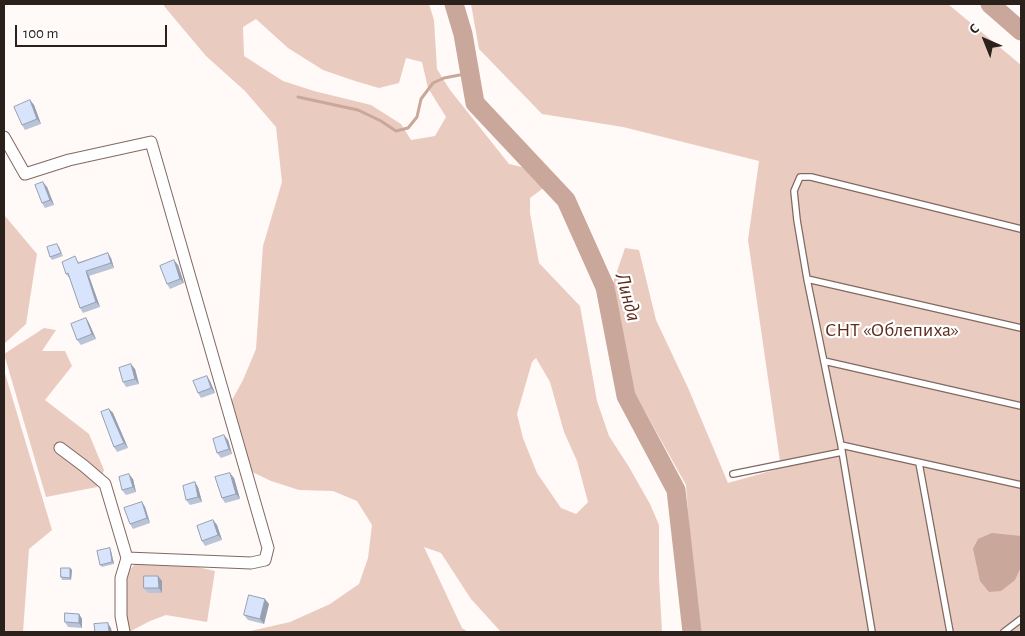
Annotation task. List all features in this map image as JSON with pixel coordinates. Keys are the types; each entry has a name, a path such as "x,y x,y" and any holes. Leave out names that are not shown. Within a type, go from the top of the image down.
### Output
{"street":[{"path":"4,137 25,174 69,160 151,142 268,548 265,560 252,563 127,558"},
{"path":"60,448 105,484 127,558 121,578 121,616 124,632"}],"lane":[{"path":"872,632 841,445 807,279 794,191 800,177 811,177 1021,229"},
{"path":"807,279 1021,328"},
{"path":"824,361 1021,406"},
{"path":"841,445 1021,485"},
{"path":"733,474 842,452"},
{"path":"919,463 950,632"},
{"path":"1004,632 1021,620"}],"green space":[{"path":"164,4 429,4 434,20 437,69 450,90 509,164 522,167 546,186 530,198 530,213 539,263 580,306 597,401 609,436 650,504 659,525 662,632 501,632 471,599 441,553 424,547 462,628 468,632 246,632 290,622 330,604 359,584 368,558 372,525 357,501 333,491 299,490 271,481 246,469 227,409 243,380 256,349 263,246 282,182 276,127 245,91 206,56","holes":["256,19 288,48 323,70 379,88 399,83 406,58 422,62 428,88 446,117 435,136 411,140 401,124 371,105 283,81 244,56 243,27","536,358 550,382 564,432 577,461 588,502 576,514 561,508 537,473 523,438 517,414 532,362"]},
{"name":"СНТ «Облепиха»","path":"471,4 948,4 1021,65 1021,632 699,632 696,621 686,485 632,388 612,286 625,248 639,250 656,320 689,390 728,483 781,468 748,240 759,161 623,127 542,114 479,49"},
{"path":"4,216 37,254 26,324 4,344"},
{"path":"44,328 56,330 42,351 65,351 72,366 45,400 89,434 104,470 97,487 46,497 4,354"},
{"path":"4,370 52,530 29,549 23,632 4,632"},
{"path":"135,564 184,564 215,571 207,622 166,615 129,632 124,612 127,573"}],"shaded area":[{"path":"992,533 1021,536 1021,567 1015,580 1001,591 989,592 980,581 973,549 978,539"}],"building":[{"path":"30,100 37,119 22,125 14,107"},
{"path":"43,182 50,200 42,203 35,185"},
{"path":"57,244 61,253 50,257 47,247"},
{"path":"108,253 111,263 86,271 96,302 80,308 68,273 66,274 62,262 75,256 78,263"},
{"path":"174,260 180,279 167,284 160,266"},
{"path":"86,318 92,334 77,340 71,324"},
{"path":"131,364 135,379 123,382 119,368"},
{"path":"207,376 211,388 198,393 193,381"},
{"path":"109,409 124,443 114,447 101,412"},
{"path":"224,435 229,449 217,453 213,439"},
{"path":"230,473 236,494 222,498 215,477"},
{"path":"129,474 133,487 122,490 119,477"},
{"path":"195,482 198,497 186,500 183,486"},
{"path":"142,502 147,518 130,524 124,508"},
{"path":"213,520 218,535 202,541 197,526"},
{"path":"110,548 112,562 100,565 97,551"},
{"path":"61,568 70,568 70,578 61,577"},
{"path":"144,576 158,576 159,588 144,588"},
{"path":"249,595 265,599 260,619 244,615"},
{"path":"65,613 79,614 79,623 65,622"},
{"path":"108,623 109,632 95,632 94,624"}],"waterway":[{"name":"Линда","path":"454,4 463,34 475,103 566,200 605,287 626,396 676,490 692,632"},
{"name":"Линда","path":"990,4 1021,31"},
{"path":"298,97 358,110 396,131 408,128 417,117 421,99 433,83 444,78 470,73"}]}
